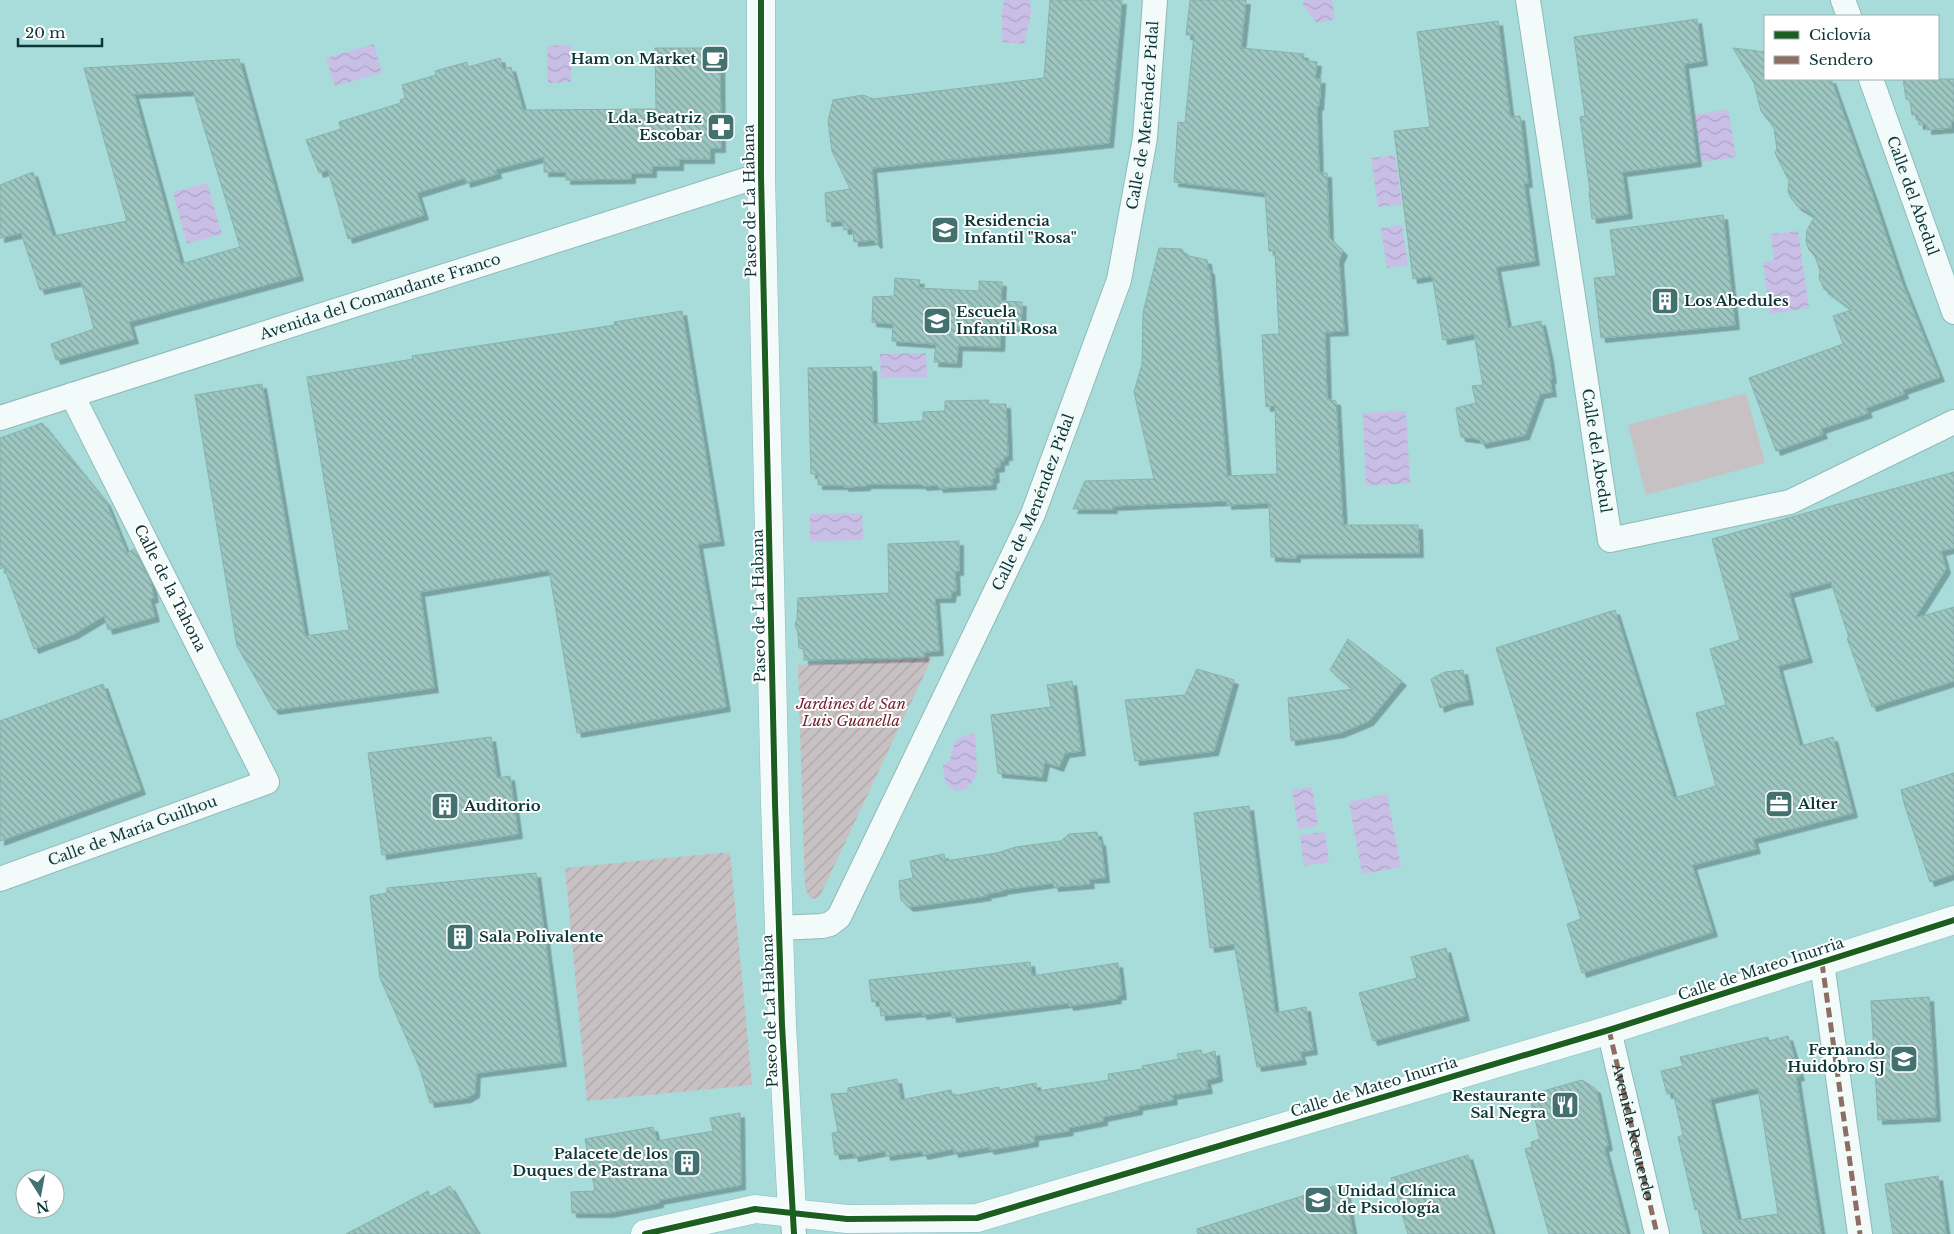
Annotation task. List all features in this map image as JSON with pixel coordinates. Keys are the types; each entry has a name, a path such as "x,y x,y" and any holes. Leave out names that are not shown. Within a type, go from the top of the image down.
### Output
{"main road":[{"name":"Paseo de La Habana","path":"761,0 761,175 779,928 782,1025 793,1223"},
{"name":"Calle de Mateo Inurria","path":"645,1234 755,1209 793,1223 847,1219 978,1218 1609,1030 1954,920"},
{"path":"950,1234 978,1218"}],"street":[{"name":"Calle de Menéndez Pidal","path":"779,928 822,926 830,924 839,916 1033,514 1119,280 1145,138 1155,0"},
{"name":"Calle del Abedul","path":"1528,0 1610,540 1790,502 1954,422"},
{"path":"1843,0 1849,15"},
{"name":"Calle del Abedul","path":"1871,80 1954,312"},
{"name":"Avenida del Comandante Franco","path":"0,418 761,175"},
{"name":"Calle de la Tahona","path":"72,395 266,782"},
{"name":"Calle de María Guilhou","path":"0,879 266,782"},
{"path":"1822,963 1860,1234"},
{"name":"Avenida Recuerdo","path":"1609,1030 1657,1234"}],"green space":[{"path":"1746,393 1765,463 1646,495 1628,425"},
{"name":"Jardines de San Luis Guanella","path":"932,658 820,896 814,899 810,898 805,888 798,665"},
{"path":"730,852 752,1085 587,1101 565,868"}],"water":[{"path":"1004,0 1030,0 1031,14 1024,44 1002,42"},
{"path":"1303,0 1332,0 1335,19 1317,23 1303,6"},
{"path":"374,44 382,73 335,86 326,58"},
{"path":"571,45 571,82 548,83 547,46"},
{"path":"1728,109 1736,157 1702,162 1695,115"},
{"path":"1395,155 1402,204 1378,207 1371,158"},
{"path":"207,183 222,234 187,244 173,192"},
{"path":"1402,225 1408,265 1387,268 1381,228"},
{"path":"1798,231 1809,308 1770,314 1763,262 1774,260 1771,234"},
{"path":"926,353 927,377 881,378 880,354"},
{"path":"1406,411 1410,483 1366,486 1363,413"},
{"path":"862,513 863,540 810,541 810,514"},
{"path":"972,733 975,735 977,769 975,779 965,790 954,790 945,781 943,765 950,761 953,746 957,740"},
{"path":"1312,787 1318,826 1298,829 1292,790"},
{"path":"1387,794 1401,867 1362,874 1349,802"},
{"path":"1325,832 1329,862 1304,866 1300,835"}],"building":[{"path":"1050,0 1122,0 1109,143 872,168 878,243 876,244 874,240 854,242 853,229 844,230 842,221 827,222 825,193 850,189 832,151 828,121 833,100 863,95 873,99 1044,78"},
{"path":"1190,0 1246,0 1241,48 1304,54 1303,60 1317,62 1315,79 1321,79 1319,106 1317,106 1319,173 1327,173 1329,237 1343,251 1339,260 1344,331 1325,332 1327,399 1336,401 1343,525 1418,525 1419,553 1296,554 1296,558 1271,557 1269,503 1227,505 1227,501 1112,506 1113,509 1073,509 1085,481 1154,479 1134,392 1142,364 1143,313 1159,248 1182,249 1185,255 1207,260 1208,269 1210,270 1227,476 1277,474 1275,406 1266,407 1262,335 1279,334 1275,251 1269,251 1265,193 1174,182 1178,122 1185,123 1194,35 1186,35"},
{"path":"1697,19 1703,61 1684,64 1697,162 1622,172 1628,214 1592,219 1580,117 1585,116 1574,37"},
{"path":"1498,21 1510,117 1520,116 1528,183 1524,183 1535,261 1496,267 1508,328 1541,321 1549,357 1552,392 1540,394 1525,435 1482,444 1479,439 1461,437 1456,408 1476,403 1472,386 1483,385 1474,334 1443,340 1432,276 1413,279 1394,131 1430,127 1417,32"},
{"path":"655,48 720,48 721,148 710,148 710,159 679,159 679,166 652,166 652,173 631,173 631,179 566,180 566,172 544,172 544,157 496,169 497,174 466,183 465,178 417,193 424,215 348,239 328,170 319,173 306,140 341,129 339,122 401,103 400,100 405,98 402,85 436,75 435,71 467,62 468,67 500,58 503,69 511,67 523,110 656,109"},
{"path":"1733,48 1764,52 1764,80 1831,80 1901,280 1940,377 1903,390 1904,394 1866,408 1868,413 1821,429 1823,434 1776,451 1749,378 1843,344 1833,316 1852,310 1824,289 1819,278 1820,271 1815,256 1809,250 1806,241 1807,230 1815,216 1797,206 1791,198 1788,191 1789,181 1775,153 1777,149 1774,128 1761,111 1754,83"},
{"path":"239,59 299,276 129,322 134,339 56,360 51,344 94,329 81,281 40,290 21,233 0,238 0,185 33,172 53,236 127,221 84,68","holes":["193,91 240,247 181,264 134,94"]},
{"path":"1954,79 1954,121 1951,121 1951,128 1927,130 1927,124 1919,125 1918,115 1912,115 1910,101 1906,99 1903,80"},
{"name":"Los Abedules","path":"1723,215 1735,325 1601,338 1594,278 1616,276 1610,230"},
{"name":"Escuela Infantil Rosa","path":"895,278 920,280 919,288 979,291 979,281 1002,282 1001,301 1022,302 1021,328 1001,327 1000,347 958,346 957,363 934,362 936,344 892,341 893,324 872,322 873,297 894,296"},
{"path":"682,311 720,541 698,544 726,707 577,733 549,570 420,592 434,688 274,710 237,646 195,395 262,384 305,636 349,630 307,377 413,359 412,356 615,325 614,322"},
{"path":"872,367 873,424 923,421 923,412 945,411 945,401 989,400 988,404 1006,404 1008,456 1004,456 1004,461 1000,460 1000,467 994,468 995,478 992,479 992,485 939,488 938,485 923,486 921,484 866,484 866,486 844,487 844,485 818,485 818,474 811,474 808,368"},
{"path":"42,423 106,502 127,553 134,549 151,583 154,598 150,599 155,617 108,630 104,616 74,634 34,649 4,567 0,569 0,438"},
{"path":"1954,472 1954,548 1941,551 1946,569 1915,618 1954,607 1954,681 1872,707 1847,638 1849,638 1831,582 1789,593 1808,658 1778,666 1800,746 1833,737 1853,813 1753,839 1756,849 1692,865 1713,932 1582,973 1567,924 1581,919 1496,648 1615,610 1674,798 1716,786 1696,713 1726,705 1710,649 1740,640 1712,539"},
{"path":"959,541 959,571 955,571 956,591 952,591 951,598 935,598 939,651 924,652 924,657 804,660 804,649 799,648 798,633 795,625 798,598 889,593 888,544"},
{"path":"1348,639 1402,681 1369,721 1340,733 1291,741 1288,698 1353,689 1330,670"},
{"path":"1197,669 1234,680 1214,751 1135,761 1125,700 1185,695"},
{"path":"1463,670 1469,700 1440,708 1431,679 1445,672"},
{"path":"1072,681 1081,751 1065,753 1059,767 1045,762 1042,777 998,773 991,715 1051,707 1047,685"},
{"path":"103,684 141,790 0,841 0,721"},
{"name":"Auditorio","path":"491,737 497,778 510,776 518,834 382,855 368,753"},
{"path":"1954,773 1954,874 1930,882 1901,790"},
{"path":"1249,806 1275,1013 1306,1007 1313,1050 1300,1052 1302,1060 1257,1067 1234,944 1210,948 1194,813"},
{"path":"1097,832 1099,841 1101,841 1105,878 1089,879 1090,884 1054,887 1053,883 1002,890 986,894 987,896 909,907 901,900 899,881 913,878 910,861 944,854 945,861 997,853 1016,847 1061,841 1069,834"},
{"name":"Sala Polivalente","path":"536,873 562,1062 476,1073 475,1093 467,1098 430,1103 420,1069 380,978 370,896 387,893 387,888"},
{"path":"1446,948 1465,1016 1373,1041 1359,993 1417,978 1411,957"},
{"path":"1030,962 1032,976 1118,963 1122,995 1116,996 1117,999 1069,1006 1068,1003 952,1018 951,1011 922,1015 922,1012 881,1016 879,1001 872,1002 869,980"},
{"name":"Fernando Huidobro SJ","path":"1929,997 1936,1117 1878,1120 1871,1001"},
{"path":"1788,1036 1800,1076 1796,1077 1821,1234 1703,1234 1698,1209 1695,1210 1678,1137 1683,1135 1673,1092 1667,1094 1661,1071 1683,1066 1680,1057 1768,1037 1769,1041","holes":["1758,1088 1778,1214 1738,1220 1710,1099"]},
{"path":"1201,1050 1203,1055 1215,1051 1218,1077 1206,1080 1208,1089 1172,1095 1173,1100 1138,1106 1138,1110 1103,1117 1103,1121 1068,1128 1069,1131 1034,1136 1034,1142 990,1150 988,1147 954,1153 953,1149 923,1155 922,1151 886,1156 885,1151 854,1157 853,1153 835,1155 832,1133 838,1132 831,1094 848,1093 848,1088 897,1079 901,1100 951,1090 953,1096 999,1087 999,1090 1036,1083 1037,1091 1109,1080 1108,1074 1143,1069 1142,1066 1179,1059 1177,1054"},
{"path":"1582,1080 1596,1089 1608,1146 1604,1147 1627,1234 1549,1234 1525,1149 1532,1147 1531,1142 1540,1139 1529,1095"},
{"name":"Palacete de los Duques de Pastrana","path":"740,1113 741,1185 659,1200 659,1203 609,1213 572,1213 571,1192 595,1191 585,1139 653,1127 657,1141 713,1131 710,1118"},
{"path":"1468,1155 1492,1234 1408,1234 1391,1178"},
{"path":"1938,1176 1946,1234 1893,1234 1885,1184"},
{"name":"Unidad Clínica de Psicología","path":"1344,1183 1353,1234 1198,1234 1197,1229"},
{"path":"450,1186 478,1234 346,1234 428,1191 430,1197"}],"marked path":[{"path":"1822,963 1860,1234"},
{"path":"1609,1030 1657,1234"}],"cycle path":[{"path":"761,0 761,175 775,803 782,1025 794,1234"},
{"path":"645,1234 755,1209 847,1219 977,1218 1609,1030 1954,920"}],"place":[{"name":"Ham on Market","path":"715,59"},
{"name":"Lda. Beatriz Escobar","path":"721,127"},
{"name":"Residencia Infantil \"Rosa\"","path":"945,230"},
{"name":"Los Abedules","path":"1665,301"},
{"name":"Escuela Infantil Rosa","path":"937,321"},
{"name":"Alter","path":"1779,804"},
{"name":"Auditorio","path":"445,806"},
{"name":"Sala Polivalente","path":"460,937"},
{"name":"Fernando Huidobro SJ","path":"1904,1059"},
{"name":"Restaurante Sal Negra","path":"1565,1105"},
{"name":"Palacete de los Duques de Pastrana","path":"687,1163"},
{"name":"Unidad Clínica de Psicología","path":"1318,1200"}]}
